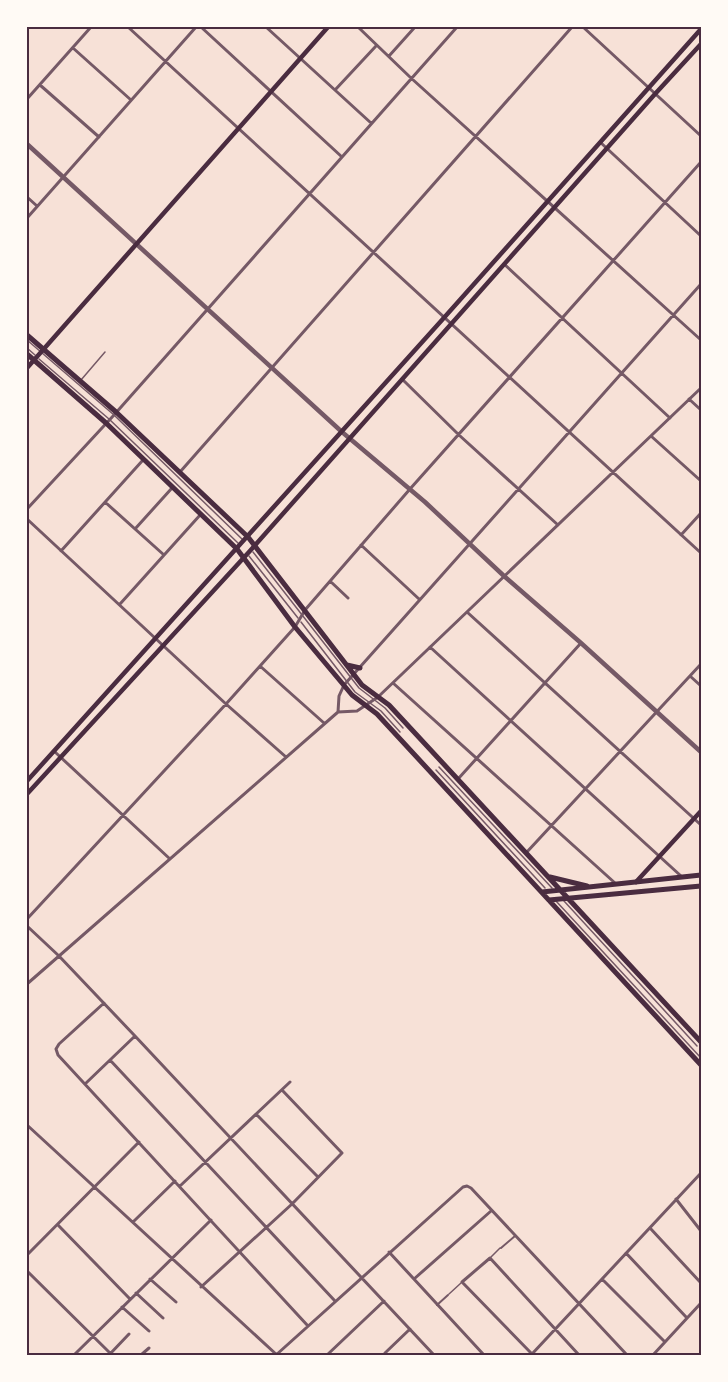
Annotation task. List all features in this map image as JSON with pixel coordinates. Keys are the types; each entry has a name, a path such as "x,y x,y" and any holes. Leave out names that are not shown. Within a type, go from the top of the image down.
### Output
{"main road":[{"path":"27,368 328,27"},
{"path":"27,781 444,319 701,29"},
{"path":"27,794 249,551 701,44"},
{"path":"27,335 180,472 304,613 345,664 352,695 369,705 699,1044"},
{"path":"27,354 35,358 108,421 201,514 243,543 295,627 349,680 362,685 376,699 389,705 549,877 556,895 701,1065"},
{"path":"345,664 360,668"},
{"path":"636,882 701,811"},
{"path":"556,895 592,887 701,876"},
{"path":"549,877 592,887"},
{"path":"556,895 701,885"}],"street":[{"path":"27,99 92,27"},
{"path":"128,27 701,553"},
{"path":"27,218 196,27"},
{"path":"201,27 342,157"},
{"path":"266,27 372,123"},
{"path":"358,27 411,78 701,340"},
{"path":"389,56 415,27"},
{"path":"27,508 108,421 457,27"},
{"path":"180,472 572,27"},
{"path":"583,27 701,136"},
{"path":"335,90 376,46"},
{"path":"73,48 131,100"},
{"path":"40,85 99,136"},
{"path":"600,142 701,236"},
{"path":"27,144 342,432 410,489 701,752"},
{"path":"27,919 295,627 361,545 701,162"},
{"path":"27,197 37,206"},
{"path":"504,264 670,418"},
{"path":"338,712 339,696 349,680 701,284"},
{"path":"402,379 459,435 558,525"},
{"path":"27,984 324,723 338,712 351,713 369,705 376,699 701,388"},
{"path":"689,399 701,410"},
{"path":"650,436 701,481"},
{"path":"61,551 144,459"},
{"path":"135,529 173,487"},
{"path":"105,502 164,555"},
{"path":"681,535 701,513"},
{"path":"120,604 201,514"},
{"path":"27,519 286,757"},
{"path":"361,545 420,599"},
{"path":"330,581 348,598"},
{"path":"467,612 701,825"},
{"path":"458,779 581,643"},
{"path":"430,647 683,877"},
{"path":"526,853 701,664"},
{"path":"260,666 324,723"},
{"path":"690,676 701,686"},
{"path":"393,683 617,884"},
{"path":"55,752 170,860"},
{"path":"27,926 104,1003 434,1355"},
{"path":"104,1003 59,1044 56,1049 58,1055 308,1326"},
{"path":"85,1084 135,1036"},
{"path":"110,1060 335,1301"},
{"path":"180,1186 290,1082"},
{"path":"201,1287 292,1204 342,1154 282,1090"},
{"path":"256,1114 318,1178"},
{"path":"27,1125 276,1355 388,1252 467,1186 627,1355"},
{"path":"27,1255 139,1142"},
{"path":"579,1355 555,1330 490,1258 462,1282 532,1354 555,1330 676,1199 701,1173"},
{"path":"133,1222 175,1181"},
{"path":"676,1199 701,1231"},
{"path":"414,1279 491,1211"},
{"path":"74,1355 211,1220"},
{"path":"58,1225 130,1299"},
{"path":"650,1227 701,1283"},
{"path":"501,1248 515,1236"},
{"path":"388,1252 484,1355"},
{"path":"626,1253 687,1318"},
{"path":"27,1271 111,1354 129,1334"},
{"path":"150,1279 176,1302"},
{"path":"602,1279 665,1342"},
{"path":"136,1293 163,1318"},
{"path":"437,1305 448,1295"},
{"path":"327,1355 384,1301"},
{"path":"653,1355 701,1303"},
{"path":"122,1307 148,1331"},
{"path":"385,1353 410,1329"},
{"path":"141,1355 149,1347"}],"lane":[{"path":"27,340 115,413 243,543"},
{"path":"27,348 35,358"},
{"path":"80,381 105,352"},
{"path":"108,421 243,543"},
{"path":"249,551 299,620 349,680"},
{"path":"304,613 349,680"},
{"path":"376,699 403,729"},
{"path":"369,705 400,732"},
{"path":"439,767 701,1058"},
{"path":"436,770 556,895"},
{"path":"556,895 701,876"},
{"path":"490,1258 501,1248"},
{"path":"448,1295 462,1282"}]}
